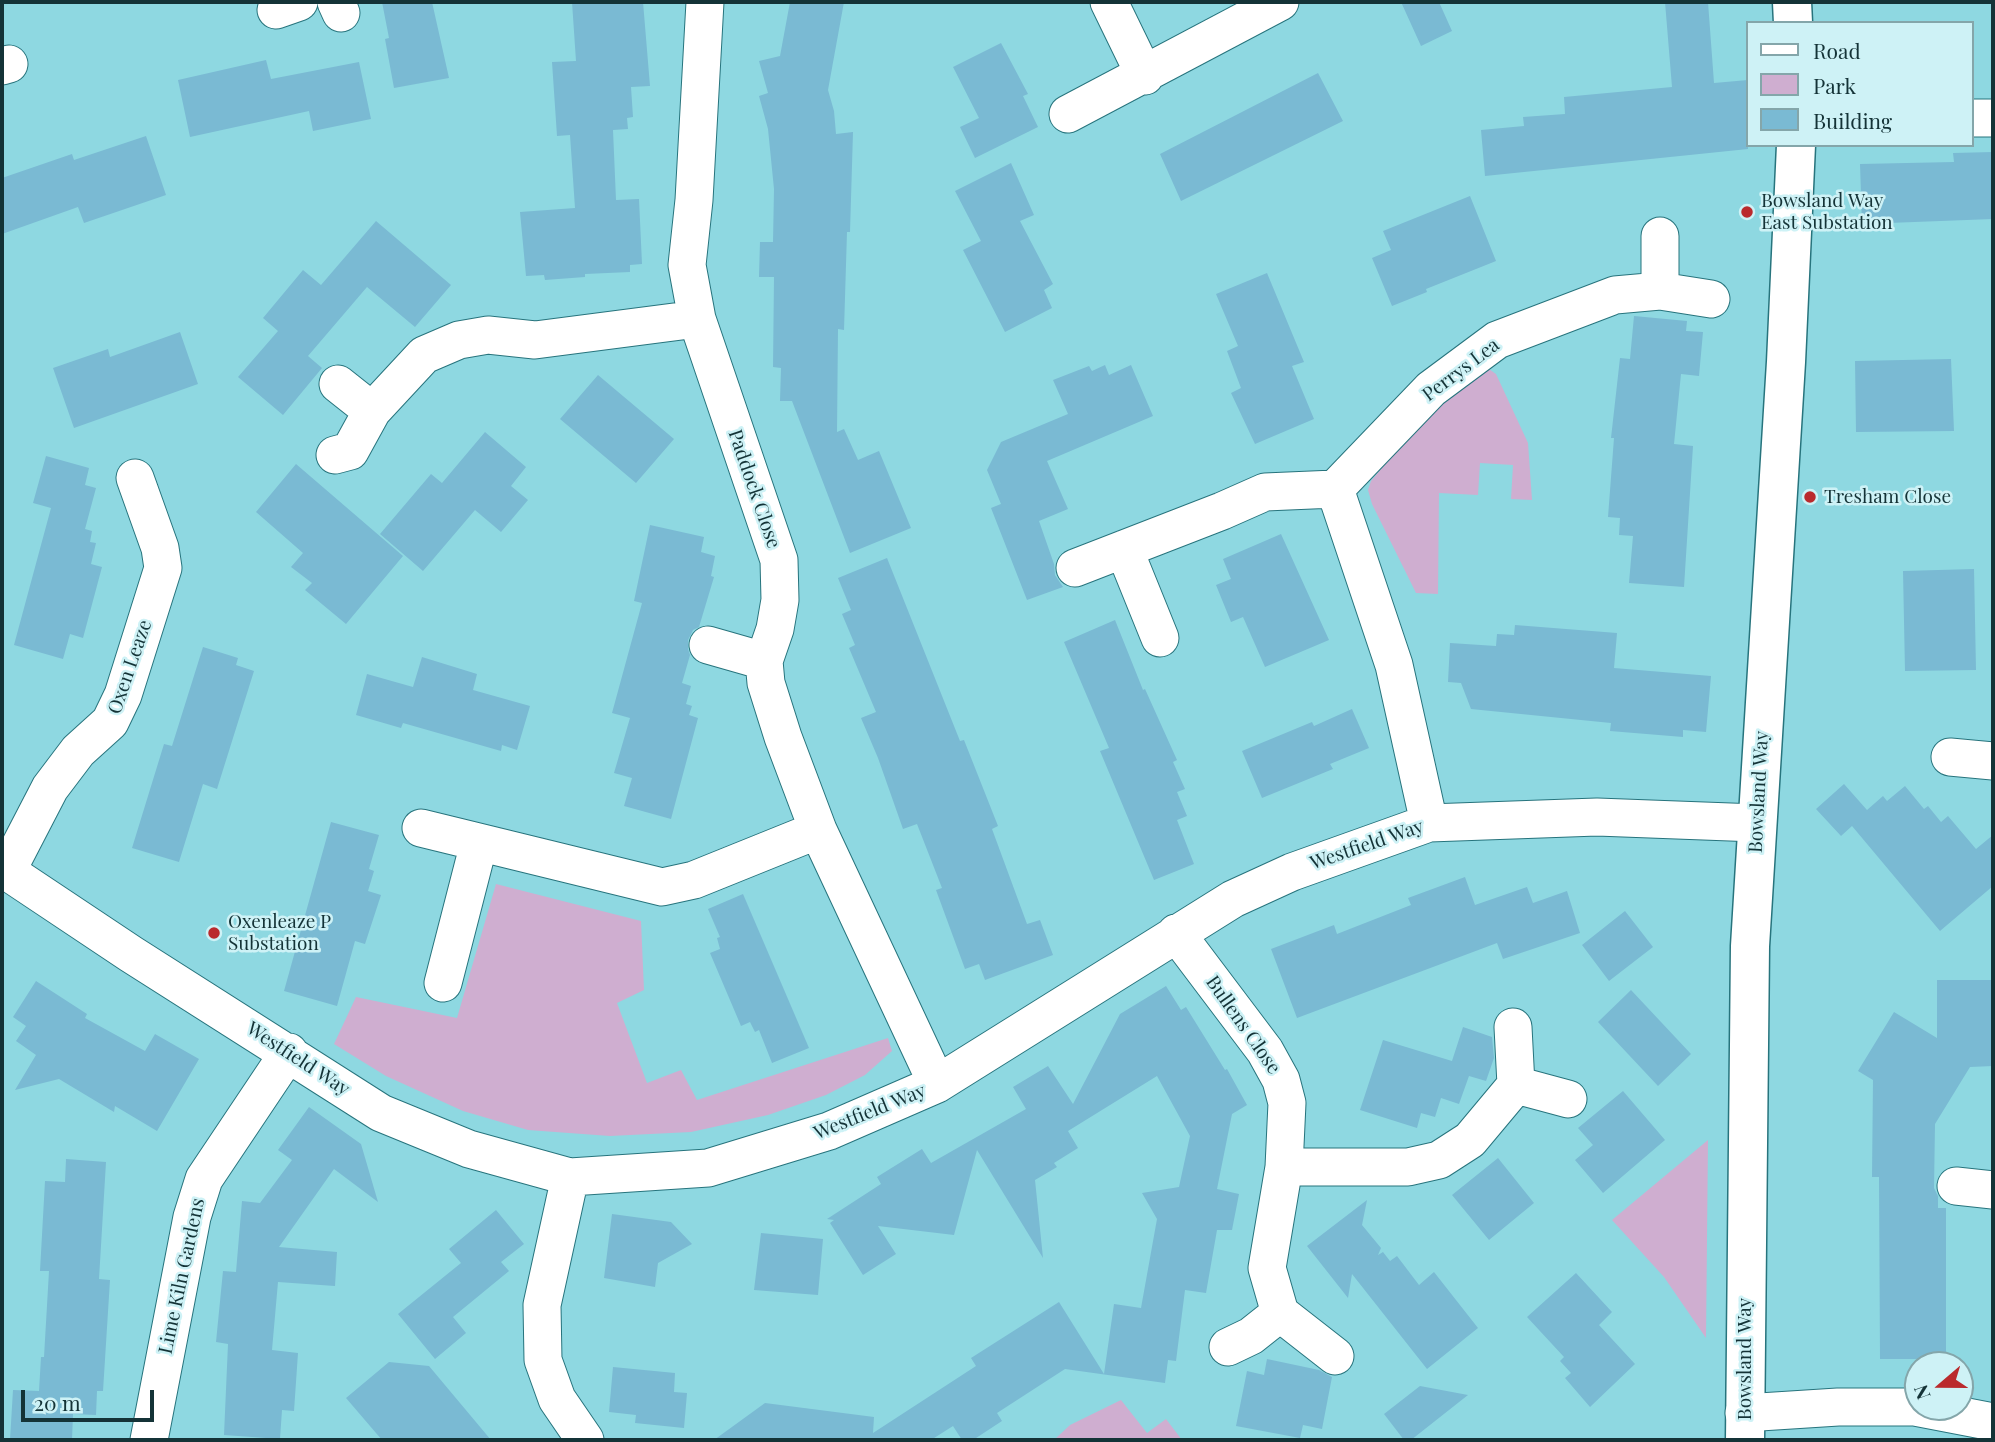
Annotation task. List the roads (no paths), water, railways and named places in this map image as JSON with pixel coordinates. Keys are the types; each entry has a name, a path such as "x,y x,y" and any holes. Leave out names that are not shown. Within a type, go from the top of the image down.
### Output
{"street":[{"name":"Paddock Close","path":"705,2 694,200 687,265 697,319 779,560 780,600 775,629 764,662 766,683 818,830 937,1084"},
{"path":"1109,2 1144,76"},
{"path":"1068,114 1280,2"},
{"path":"1792,2 1793,21"},
{"path":"1974,118 1993,118"},
{"name":"Bowsland Way","path":"1744,1427 1750,946 1785,375 1796,147"},
{"path":"1660,236 1660,291"},
{"name":"Perrys Lea","path":"1335,489 1431,388 1497,340 1615,295 1660,291 1711,299"},
{"path":"335,455 350,450 372,411 424,355 459,340 488,335 535,340 697,319"},
{"path":"338,384 372,411"},
{"name":"Oxen Leaze","path":"5,870 50,788 78,751 110,723 123,695 163,568 160,548 135,478"},
{"path":"1075,568 1222,512 1265,492 1335,489 1394,664 1429,823"},
{"path":"1124,549 1160,638"},
{"path":"708,645 764,662"},
{"path":"1950,757 1993,761"},
{"name":"Westfield Way","path":"5,870 131,954 382,1112 469,1149 570,1177 708,1168 829,1132 937,1084 1233,899 1292,872 1429,823 1597,817 1757,823"},
{"path":"421,828 662,887 694,880 818,830"},
{"path":"443,982 479,843"},
{"name":"Bullens Close","path":"1176,933 1265,1051 1281,1080 1287,1103 1284,1167 1267,1268 1280,1313"},
{"path":"1284,1167 1408,1167 1439,1160 1470,1140 1516,1085 1513,1027"},
{"name":"Lime Kiln Gardens","path":"149,1440 192,1217 204,1179 289,1052"},
{"path":"1516,1085 1568,1099"},
{"path":"570,1177 542,1305 543,1360 557,1399 585,1440"},
{"path":"1956,1186 1993,1190"},
{"path":"1227,1347 1251,1336 1280,1313 1335,1356"},
{"path":"1744,1427 1838,1408 1915,1407 1993,1417"}],"place":[{"name":"Bowsland Way East Substation","path":"1747,212"},
{"name":"Tresham Close","path":"1810,497"},
{"name":"Oxenleaze P Substation","path":"214,933"}]}
